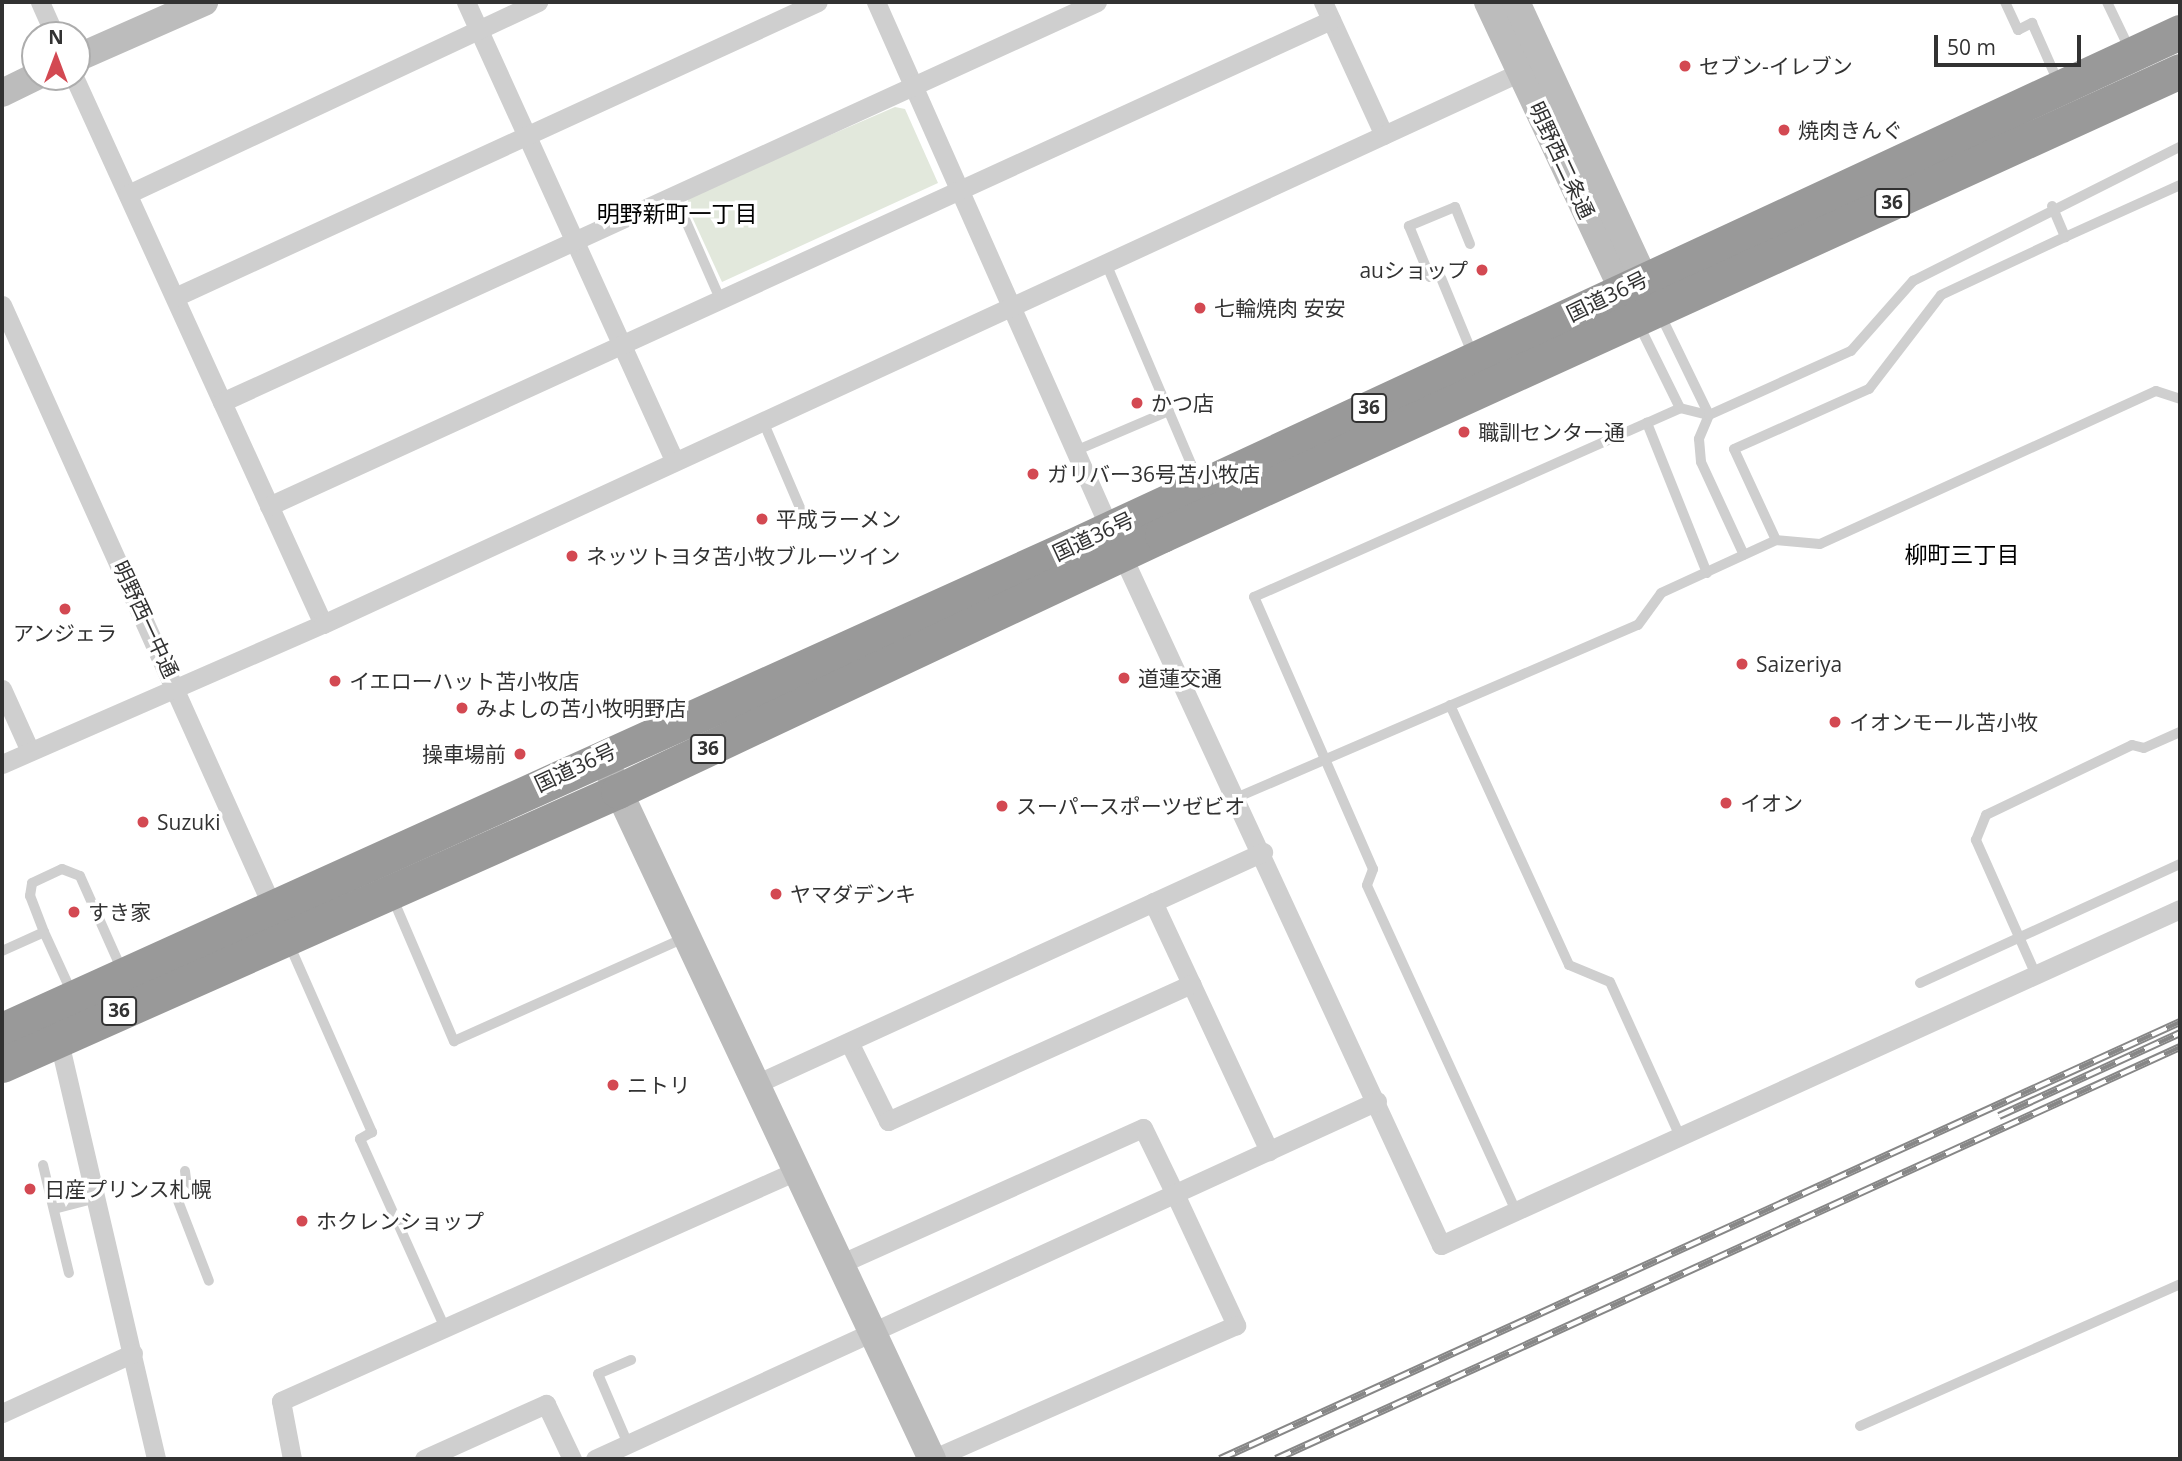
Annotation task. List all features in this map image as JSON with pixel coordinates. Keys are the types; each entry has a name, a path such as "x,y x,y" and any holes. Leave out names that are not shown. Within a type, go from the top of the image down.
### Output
{"highway":[{"name":"国道36号","path":"2,1065 60,1015 124,975 279,922 389,889 618,791 1117,541 1640,299 2061,87 2180,32"},
{"name":"国道36号","path":"2,1030 60,1015 279,922 601,754 1117,541 1200,486 1474,359 1640,299 2178,77"}],"street":[{"path":"40,2 49,21"},
{"path":"91,52 204,2"},
{"path":"466,2 576,238 674,460"},
{"path":"128,194 537,2"},
{"path":"175,297 818,2"},
{"path":"876,2 1075,451 1238,797 1441,1245 2180,909"},
{"path":"222,402 1097,2"},
{"name":"明野西二条通","path":"1488,2 1532,67 1640,299"},
{"name":"明野西二条通","path":"1516,2 1532,67"},
{"path":"269,506 958,189 1327,11 1384,135"},
{"path":"2,764 176,683 323,624 1009,303 1532,67"},
{"path":"2,93 21,84"},
{"path":"80,91 323,624"},
{"name":"明野西一中通","path":"2,305 176,683 279,922"},
{"path":"2,689 30,751"},
{"path":"601,754 754,1085 932,1459 1236,1325 1143,1128 840,1264"},
{"path":"754,1085 1263,852"},
{"path":"1153,902 1269,1151"},
{"path":"849,1042 888,1121 1192,984"},
{"path":"60,1015 96,1198 156,1459"},
{"path":"595,1459 1377,1101"},
{"path":"292,1459 281,1401 796,1171"},
{"path":"2,1413 133,1353"},
{"path":"425,1459 546,1404 572,1459"}],"lane":[{"path":"2006,2 2018,30 2032,23 2061,87"},
{"path":"2108,2 2132,55"},
{"path":"1517,1211 1367,885 1373,869 1254,597 1679,408 1709,415 1851,351 1913,281 2052,206 2180,147"},
{"path":"1776,540 1734,449 1869,389 1941,295 2180,185"},
{"path":"674,194 720,299"},
{"path":"2052,206 2064,237"},
{"path":"1470,244 1455,207 1409,226 1430,277 1439,273 1474,359"},
{"path":"1104,260 1200,486"},
{"path":"1640,299 1679,408"},
{"path":"1640,299 1709,415"},
{"path":"1238,797 1638,625 1661,593 1776,540 1820,544 2156,391 2180,399"},
{"path":"1075,451 1169,411"},
{"path":"1709,415 1699,439 1701,461 1744,555"},
{"path":"761,419 807,524"},
{"path":"1647,423 1707,573"},
{"path":"1450,705 1569,965 1610,982 1680,1136"},
{"path":"2036,975 1976,840 1986,815 2132,745 2144,748 2180,732"},
{"path":"1920,983 2180,864"},
{"path":"60,1015 44,932 30,896 32,883 62,869 80,876 124,975"},
{"path":"389,889 454,1041 687,936"},
{"path":"279,922 372,1132 360,1139 445,1328"},
{"path":"2,951 44,932"},
{"path":"43,1165 69,1273"},
{"path":"185,1171 187,1188 175,1193 209,1281"},
{"path":"54,1209 96,1198"},
{"path":"1860,1426 2180,1284"},
{"path":"628,1444 598,1374 631,1360"}],"shaded area":[{"path":"895,107 905,109 938,183 722,282 687,206 689,196"}],"railway":[{"path":"1220,1459 2180,1022"},
{"path":"1999,1116 2180,1033"},
{"path":"1276,1459 2180,1047"}],"place":[{"name":"セブン-イレブン","path":"1685,66"},
{"name":"焼肉きんぐ","path":"1784,130"},
{"name":"auショップ","path":"1482,270"},
{"name":"七輪焼肉 安安","path":"1200,308"},
{"name":"かつ店","path":"1137,403"},
{"name":"職訓センター通","path":"1464,432"},
{"name":"ガリバー36号苫小牧店","path":"1033,474"},
{"name":"平成ラーメン","path":"762,519"},
{"name":"ネッツトヨタ苫小牧ブルーツイン","path":"572,556"},
{"name":"アンジェラ","path":"65,609"},
{"name":"Saizeriya","path":"1742,664"},
{"name":"道蓮交通","path":"1124,678"},
{"name":"イエローハット苫小牧店","path":"335,681"},
{"name":"みよしの苫小牧明野店","path":"462,708"},
{"name":"イオンモール苫小牧","path":"1835,722"},
{"name":"操車場前","path":"520,754"},
{"name":"イオン","path":"1726,803"},
{"name":"スーパースポーツゼビオ","path":"1002,806"},
{"name":"Suzuki","path":"143,822"},
{"name":"ヤマダデンキ","path":"776,894"},
{"name":"すき家","path":"74,912"},
{"name":"ニトリ","path":"613,1085"},
{"name":"日産プリンス札幌","path":"30,1189"},
{"name":"ホクレンショップ","path":"302,1221"}],"district":[{"name":"明野新町一丁目","path":"677,213"},
{"name":"柳町三丁目","path":"1962,554"}]}
